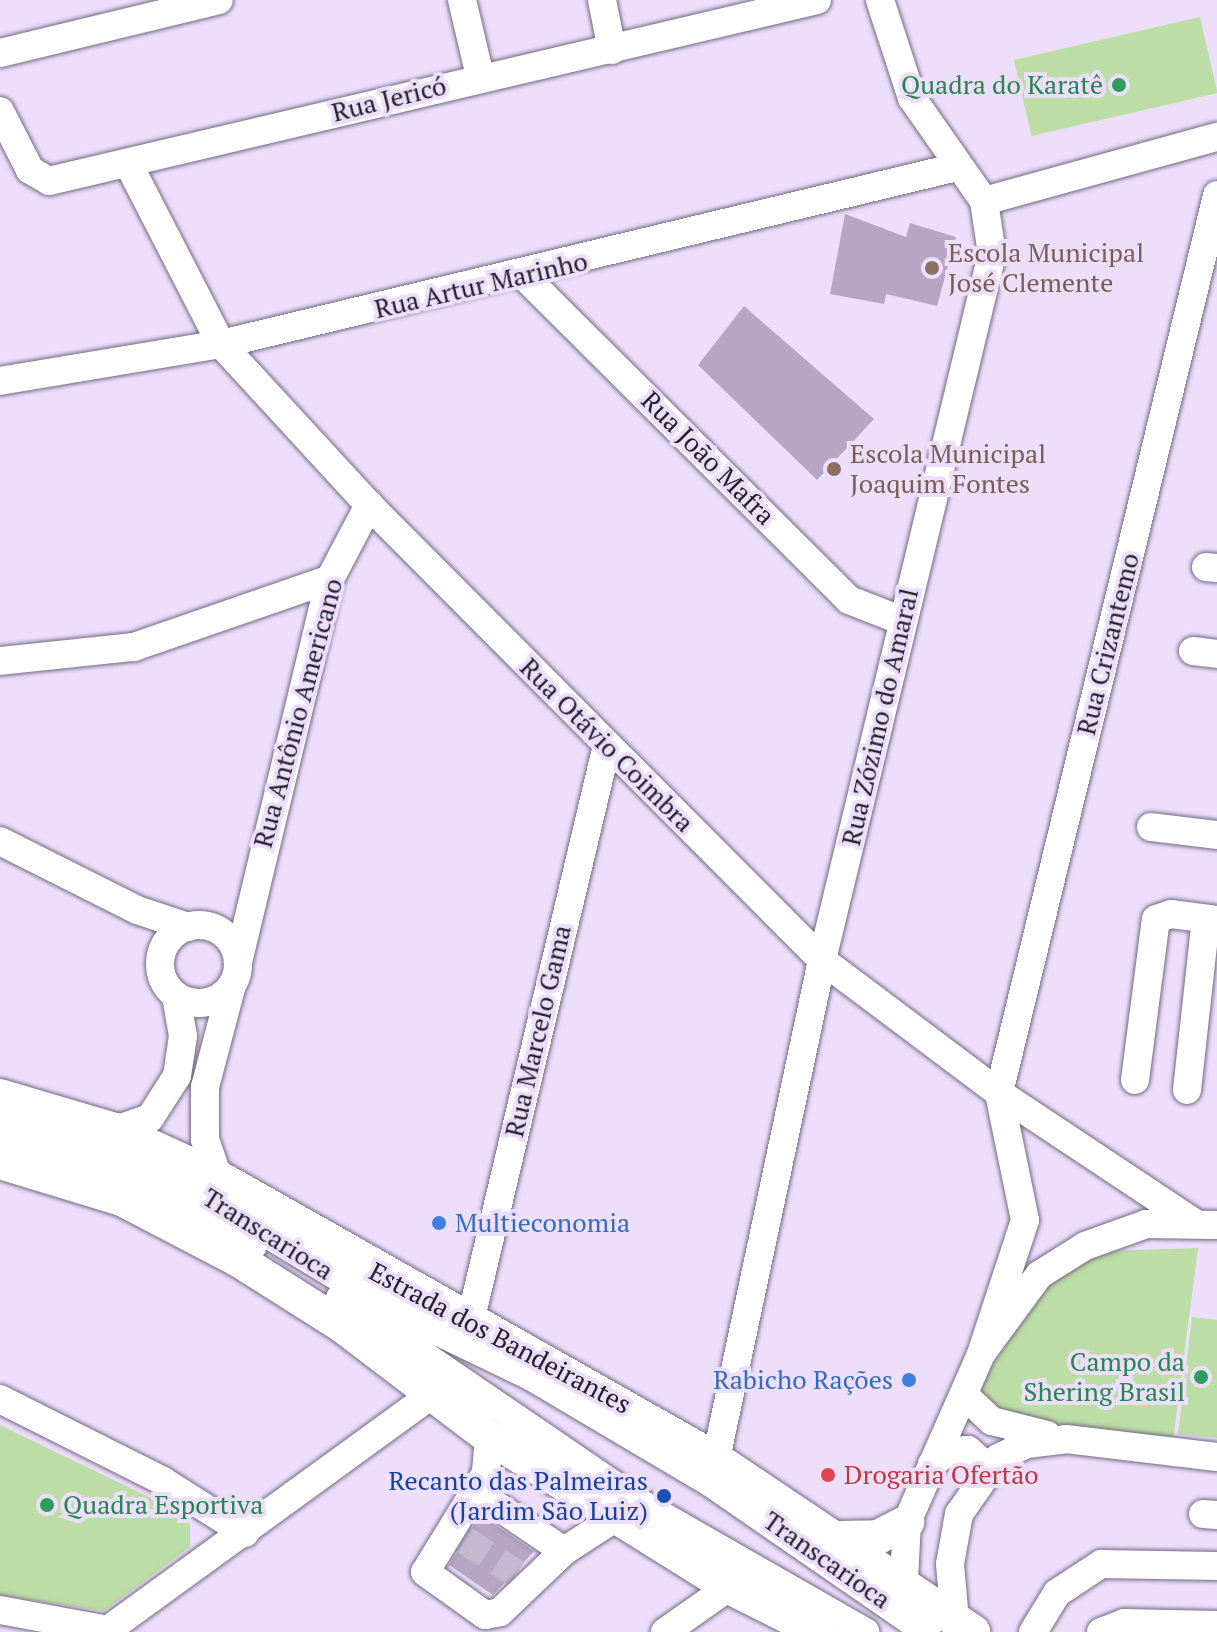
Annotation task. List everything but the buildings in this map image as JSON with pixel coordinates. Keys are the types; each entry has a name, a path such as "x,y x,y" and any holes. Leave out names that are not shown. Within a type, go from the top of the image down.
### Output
{"main road":[{"name":"Estrada dos Bandeirantes","path":"0,1096 115,1130 218,1177 381,1275 471,1318 716,1459 839,1538 903,1611 952,1628"},
{"path":"0,1162 80,1183 158,1216 340,1324 489,1437 729,1587 819,1632"},
{"path":"839,1538 878,1537 907,1522"}],"street":[{"path":"0,53 219,0"},
{"path":"462,0 480,76"},
{"path":"602,0 612,50"},
{"name":"Rua Jericó","path":"0,111 40,179 129,165 480,76 612,50 751,8 817,0"},
{"name":"Rua Zózimo do Amaral","path":"716,1459 822,960 992,254 984,201 957,167 912,98 880,0"},
{"path":"984,201 1217,137"},
{"name":"Rua Otávio Coimbra","path":"129,165 221,344 369,505 822,960 999,1093 1204,1223"},
{"name":"Rua Artur Marinho","path":"0,381 221,344 524,276 957,167"},
{"name":"Rua Crizantemo","path":"999,1093 1217,195"},
{"name":"Rua João Mafra","path":"524,276 849,600 903,621"},
{"name":"Rua Antônio Americano","path":"218,1177 205,1140 205,1087 330,579 369,505"},
{"path":"0,661 134,647 330,579"},
{"name":"Rua Marcelo Gama","path":"471,1318 607,745"},
{"path":"1151,827 1217,835"},
{"path":"0,841 137,910 200,927 230,940 235,974 212,1001 176,996"},
{"name":"Rua Antônio Americano","path":"200,927 254,881"},
{"path":"115,1130 150,1118 177,1076 183,1036 176,996 137,910"},
{"path":"1135,1080 1156,919 1211,919 1187,1090"},
{"path":"160,963 168,940 200,927"},
{"path":"903,1611 907,1522 965,1396 1025,1220 999,1093"},
{"name":"Transcarioca","path":"0,1125 185,1184 395,1311 532,1377 711,1483 903,1611"},
{"name":"Transcarioca","path":"0,1145 131,1181 241,1237 645,1506 865,1632"},
{"path":"981,1354 1053,1264 1146,1224 1204,1223"},
{"path":"0,1610 106,1631 431,1395"},
{"path":"965,1396 1006,1427 1066,1439 1217,1457"},
{"path":"0,1399 150,1473 245,1533"},
{"path":"489,1437 490,1462 456,1535 425,1572 485,1615 500,1612 524,1579 618,1516"},
{"path":"952,1628 952,1540 982,1478 1012,1449 1066,1439"},
{"path":"932,1464 948,1451 968,1450 982,1462 982,1478"},
{"path":"475,1491 564,1551"},
{"path":"1033,1632 1057,1593 1101,1564 1217,1566"},
{"path":"665,1632 729,1587"},
{"path":"1101,1632 1124,1623 1217,1625"}],"green space":[{"name":"Quadra do Karatê","path":"1200,17 1217,93 1031,136 1014,60"},
{"path":"1198,1248 1173,1441 1013,1421 974,1391 1054,1278 1101,1251"},
{"name":"Campo da Shering Brasil","path":"1192,1317 1217,1320 1217,1438 1178,1434"},
{"path":"0,1425 190,1517 190,1547 104,1611 0,1595"}],"tunnel":[{"path":"463,1539 517,1574"}],"place":[{"name":"Quadra do Karatê","path":"1119,85"},
{"name":"Escola Municipal José Clemente","path":"932,268"},
{"name":"Escola Municipal Joaquim Fontes","path":"834,469"},
{"name":"Multieconomia","path":"439,1223"},
{"name":"Campo da Shering Brasil","path":"1201,1377"},
{"name":"Rabicho Rações","path":"909,1380"},
{"name":"Drogaria Ofertão","path":"828,1475"},
{"name":"Recanto das Palmeiras (Jardim São Luiz)","path":"664,1496"},
{"name":"Quadra Esportiva","path":"47,1505"}]}
